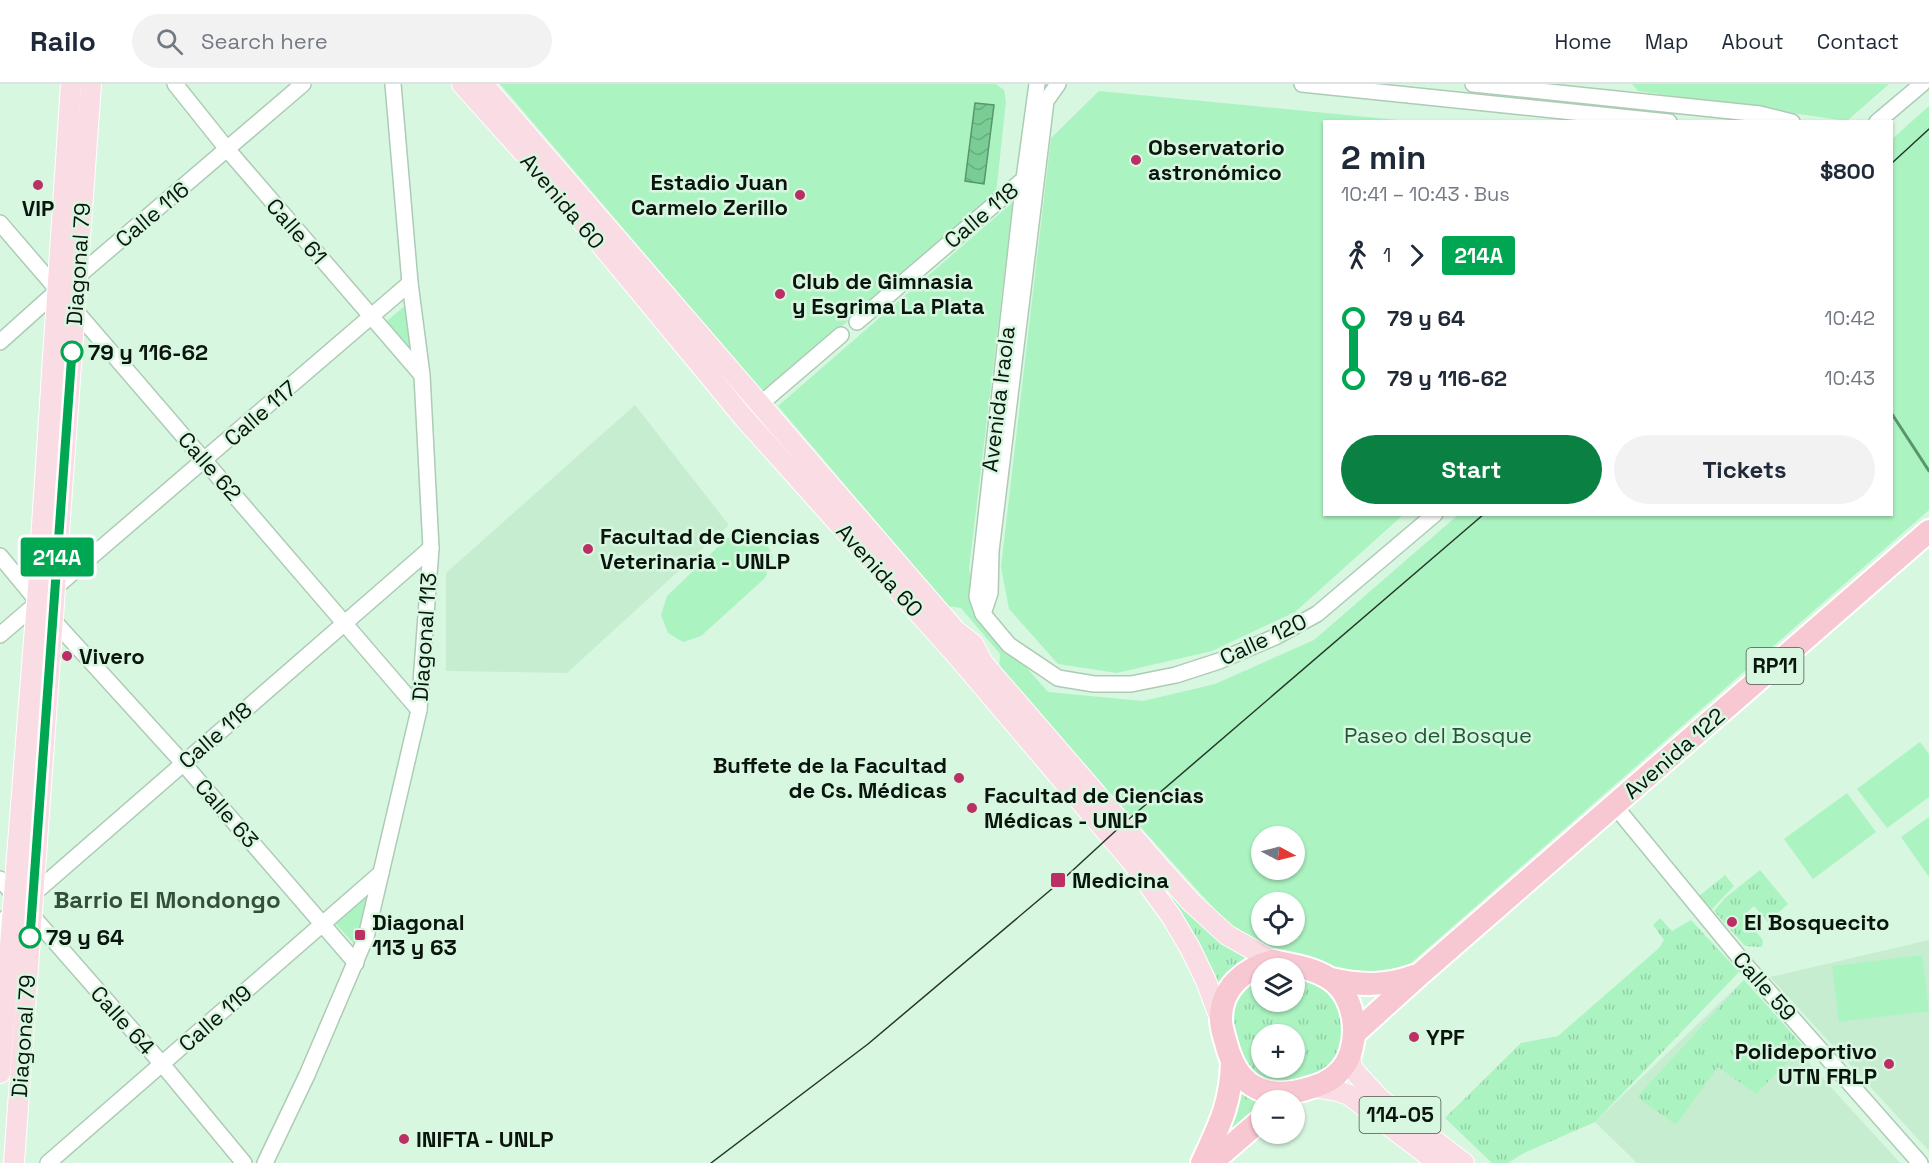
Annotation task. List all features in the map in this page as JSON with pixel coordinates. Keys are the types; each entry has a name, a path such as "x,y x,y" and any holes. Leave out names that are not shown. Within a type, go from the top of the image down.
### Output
{"highway":[{"name":"Avenida 122","path":"1353,1044 1419,975 1929,531"},
{"path":"1221,1020 1224,1001 1232,986 1243,973 1251,968"},
{"name":"RP11","path":"1305,969 1331,979"},
{"name":"Avenida 122","path":"1331,979 1353,984 1375,985 1398,982 1419,975"},
{"path":"1331,979 1348,1004 1353,1018 1353,1044"},
{"name":"RP11","path":"1221,1020 1232,1062 1239,1075 1250,1085 1261,1090"},
{"name":"RP11","path":"1303,1090 1332,1078 1346,1064 1353,1044"},
{"name":"RP11","path":"1202,1163 1227,1106 1232,1084 1232,1062"},
{"path":"1211,1163 1251,1128"}],"main road":[{"name":"Diagonal 79","path":"15,1163 19,907 71,84"},
{"name":"Diagonal 79","path":"0,1073 53,620 91,84"},
{"name":"Avenida 60","path":"462,84 541,172 744,418 958,657 1132,862 1171,916 1190,948 1221,1020"},
{"name":"Avenida 60","path":"483,84 956,631 973,644 983,663 1192,903 1227,935 1268,958"},
{"name":"114-05","path":"1353,1044 1352,1067 1380,1099 1464,1163"},
{"name":"114-05","path":"1313,1086 1349,1095 1438,1163"}],"street":[{"name":"Calle 61","path":"175,84 227,149 422,375"},
{"name":"Calle 116","path":"0,342 57,291 77,277 303,84"},
{"name":"Diagonal 113","path":"265,1163 366,937 420,710 431,548 422,375 410,283 393,84"},
{"name":"Avenida Iraola","path":"1037,84 979,561 977,597 983,614 1009,645 1058,678"},
{"path":"983,614 990,593 991,551 1046,101 1058,84"},
{"path":"1302,84 1650,120"},
{"path":"1473,84 1760,114 1784,120"},
{"path":"1879,120 1922,84"},
{"name":"Calle 118","path":"857,322 1024,179"},
{"name":"Calle 62","path":"0,223 420,710"},
{"name":"Calle 117","path":"0,635 410,283"},
{"path":"744,418 841,335"},
{"name":"Calle 120","path":"1058,678 1094,684 1131,684 1176,675 1219,661 1275,637 1317,614 1433,516"},
{"name":"Calle 118","path":"19,907 431,548"},
{"name":"Calle 63","path":"0,556 37,602 183,763 356,963"},
{"name":"Calle 59","path":"1614,805 1749,969 1920,1163"},
{"name":"Calle 119","path":"48,1163 381,873"},
{"name":"Calle 64","path":"0,879 19,907 162,1064 244,1163"}],"shaded area":[{"name":"Facultad de Ciencias Veterinaria - UNLP","path":"635,405 729,525 567,673 446,671 446,573"},
{"name":"Polideportivo UTN FRLP","path":"1929,940 1929,1151 1770,977"},
{"path":"1744,980 1803,1046 1809,1063 1900,1163 1637,1163 1595,1122"}],"green space":[{"name":"Club de Gimnasia y Esgrima La Plata","path":"500,84 996,84 1004,90 1006,101 996,194 764,393","holes":["975,103 994,105 984,184 965,181"]},
{"path":"1632,84 1889,84 1848,120 1638,91"},
{"path":"1099,91 1398,120 1323,120 1323,516 1402,516 1295,612 1212,651 1117,673 1058,664 1009,609 1001,567 1051,138"},
{"name":"Paseo del Bosque","path":"1929,106 1929,510 1411,963 1374,980 1346,974 1305,960 1305,958 1264,946 1305,946 1305,892 1251,892 1251,939 1227,923 999,670 1000,654 961,608 948,606 778,406 1013,202 969,569 979,614 1048,692 1143,701 1215,684 1314,640 1457,516 1893,516 1893,138"},
{"path":"407,304 413,352 387,321"},
{"path":"747,530 765,539 773,557 765,578 701,636 683,642 668,633 661,615 667,596 726,539"},
{"path":"1920,742 1929,754 1929,797 1887,828 1857,789"},
{"path":"1847,793 1876,832 1813,879 1784,839"},
{"path":"1929,817 1929,877 1901,837"},
{"path":"1121,839 1252,958 1218,992 1202,952 1181,911"},
{"path":"1760,870 1788,904 1768,922 1754,906 1743,916 1763,940 1762,947 1745,946 1714,911 1725,898"},
{"path":"1725,875 1734,886 1711,910 1699,896"},
{"path":"371,891 356,946 335,923"},
{"path":"1660,918 1672,931 1691,920 1739,972 1595,1122 1522,1154 1508,1163 1492,1163 1445,1118 1521,1043 1558,1036 1659,948 1664,940 1653,925"},
{"path":"1922,955 1929,1011 1839,1022 1832,966"},
{"path":"1744,980 1803,1046 1756,1094 1718,1067 1676,1125 1637,1097"},
{"path":"1251,982 1251,1012 1305,1012 1305,982 1328,992 1338,1005 1347,1040 1328,1074 1290,1087 1258,1078 1305,1078 1305,1024 1251,1024 1251,1076 1236,1036 1235,1006 1239,994"},
{"path":"1240,1089 1251,1095 1251,1115 1214,1150"}],"water":[{"path":"975,103 994,105 984,184 965,181"}],"waterway":[{"path":"1893,416 1929,471"}],"tram line":[{"path":"1893,162 1929,129"},
{"path":"711,1163 868,1044 1060,882 1122,825 1482,516"}],"bus line":[{"name":"214A","path":"30,937 72,352"}],"place":[{"name":"Observatorio astronómico","path":"1136,160"},
{"name":"VIP","path":"38,185"},
{"name":"Estadio Juan Carmelo Zerillo","path":"800,195"},
{"name":"Club de Gimnasia y Esgrima La Plata","path":"780,294"},
{"name":"79 y 116-62","path":"72,352"},
{"name":"Facultad de Ciencias Veterinaria - UNLP","path":"588,549"},
{"name":"Vivero","path":"67,656"},
{"name":"Buffete de la Facultad de Cs. Médicas","path":"959,778"},
{"name":"Facultad de Ciencias Médicas - UNLP","path":"972,808"},
{"name":"Medicina","path":"1058,880"},
{"name":"El Bosquecito","path":"1732,922"},
{"name":"Diagonal 113 y 63","path":"360,935"},
{"name":"79 y 64","path":"30,937"},
{"name":"YPF","path":"1414,1037"},
{"name":"Polideportivo UTN FRLP","path":"1889,1064"},
{"name":"INIFTA - UNLP","path":"404,1139"}],"district":[{"name":"Barrio El Mondongo","path":"167,900"}]}
